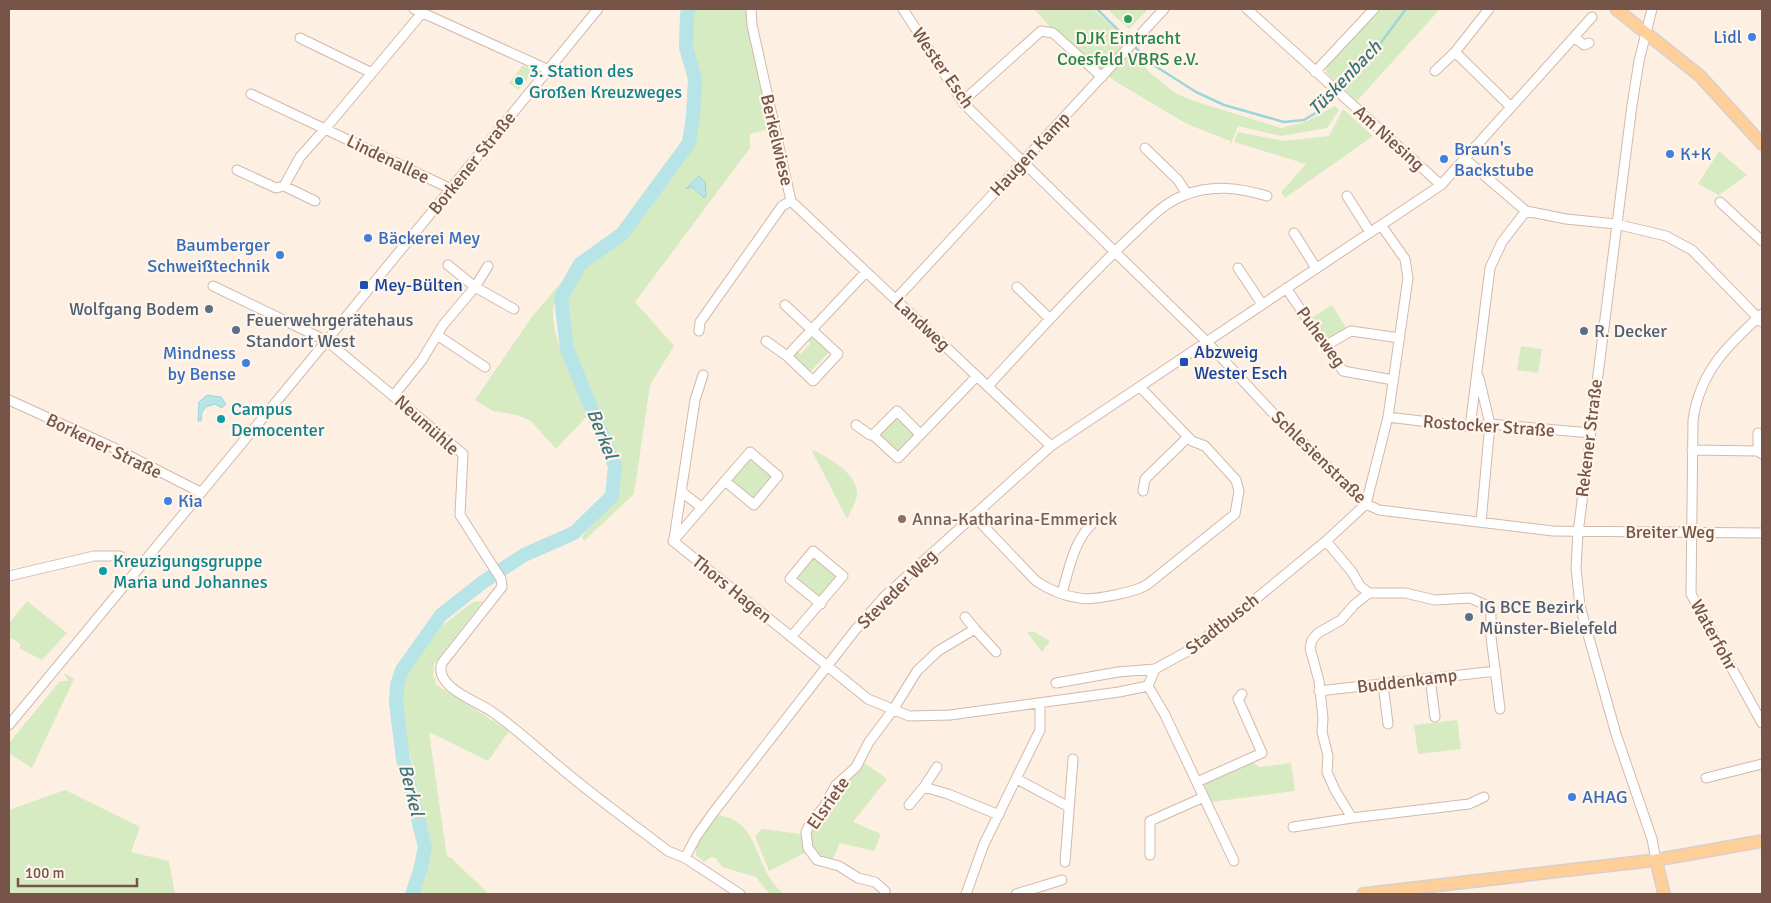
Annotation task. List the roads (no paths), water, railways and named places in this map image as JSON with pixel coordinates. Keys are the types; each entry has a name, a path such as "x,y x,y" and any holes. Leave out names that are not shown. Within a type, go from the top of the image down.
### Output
{"main road":[{"path":"1616,9 1700,76 1762,144"},
{"path":"1363,894 1656,860 1762,841"},
{"path":"1656,860 1664,894"}],"street":[{"name":"Borkener Straße","path":"9,725 200,492 327,341 598,9"},
{"name":"Berkelwiese","path":"699,331 700,322 782,206 791,200 752,25 751,9"},
{"name":"Wester Esch","path":"902,9 963,101 1206,342"},
{"name":"Haugen Kamp","path":"896,299 1164,9"},
{"name":"Am Niesing","path":"1247,9 1441,184"},
{"path":"1315,72 1374,9"},
{"path":"1434,71 1455,52 1488,9"},
{"name":"Rekener Straße","path":"1652,9 1639,61 1616,224 1578,532 1576,568 1580,606 1595,664 1652,839 1656,860"},
{"name":"Lindenallee","path":"284,186 300,157 372,73 418,11 549,70"},
{"name":"Steveder Weg","path":"685,858 696,837 713,813 827,666 885,596 1051,446 1441,184 1592,17"},
{"path":"963,101 1041,32 1053,33 1102,77"},
{"path":"1574,37 1584,44 1589,43"},
{"path":"300,38 372,73"},
{"path":"1455,52 1511,107"},
{"name":"Lindenallee","path":"251,94 451,189"},
{"path":"1145,148 1178,180 1187,194"},
{"path":"1465,159 1526,211 1566,219 1616,224 1666,236 1692,250 1761,318"},
{"path":"237,170 276,188 284,186 315,201"},
{"path":"988,386 1114,252 1158,211 1187,194 1226,188 1268,196"},
{"path":"1347,196 1370,232"},
{"name":"Landweg","path":"791,200 1051,446"},
{"path":"1720,202 1762,241"},
{"path":"1470,427 1490,268 1502,242 1526,211"},
{"path":"1366,504 1388,417 1408,278 1407,266 1381,225"},
{"path":"1294,233 1316,268"},
{"path":"448,265 475,287 514,309"},
{"path":"394,395 422,360 436,335 475,287 488,266"},
{"path":"1238,268 1262,304"},
{"path":"787,356 866,272"},
{"path":"212,286 327,341"},
{"path":"1017,287 1050,319"},
{"name":"Puheweg","path":"1286,288 1343,371 1393,380"},
{"path":"766,341 787,356 814,381 838,354 785,305"},
{"name":"Waterfohr","path":"1761,318 1715,361 1702,383 1694,408 1691,594 1762,723"},
{"path":"1325,346 1351,331 1400,338"},
{"path":"436,335 485,367"},
{"name":"Neumühle","path":"327,341 463,454 460,515 502,583 442,663 440,670 442,679 448,686 490,710 521,733 563,770 668,851 685,858"},
{"name":"Schlesienstraße","path":"1206,342 1271,411 1366,504 1379,510 1578,532"},
{"path":"1478,373 1490,424 1481,522"},
{"path":"674,541 695,400 702,375"},
{"path":"856,425 870,435 873,435 898,458 977,376"},
{"path":"974,516 1036,580 1062,593 1082,599 1141,589 1235,514 1240,491 1236,480 1206,446 1188,437 1140,387"},
{"name":"Borkener Straße","path":"9,400 110,446 200,492"},
{"path":"873,435 897,411 920,434"},
{"name":"Rostocker Straße","path":"1388,417 1470,427 1490,424 1590,433"},
{"path":"1692,450 1760,452 1758,433"},
{"path":"1143,491 1145,479 1188,437"},
{"path":"674,541 701,507 724,481 750,452 778,476 754,506 724,481"},
{"path":"682,492 701,507"},
{"name":"Stadtbusch","path":"1155,669 1188,652 1326,541 1366,504"},
{"path":"1062,593 1078,541 1084,531 1094,523"},
{"name":"Breiter Weg","path":"1578,532 1692,531 1762,533"},
{"name":"Thors Hagen","path":"674,541 827,666"},
{"path":"1326,541 1352,572 1360,586 1368,593"},
{"path":"792,637 820,604 843,576 814,551 790,579 820,604"},
{"path":"9,576 94,556 120,556"},
{"path":"1352,818 1334,790 1327,772 1328,756 1322,732 1324,718 1310,648 1312,640 1318,633 1341,620 1368,593 1405,593 1435,600 1470,598 1481,601 1486,605 1491,613 1491,637 1500,709"},
{"path":"965,617 996,652"},
{"path":"893,710 917,671 938,651 975,629"},
{"path":"827,666 868,699 908,716 928,717 1119,692 1148,686"},
{"path":"1056,683 1118,672 1155,669 1148,686 1197,782 1234,861"},
{"name":"Buddenkamp","path":"1319,691 1496,671"},
{"path":"1430,678 1436,717"},
{"path":"1383,684 1388,724"},
{"path":"1197,782 1262,753 1238,699 1242,694"},
{"path":"966,894 984,844 1040,730 1040,703"},
{"name":"Elsriete","path":"885,891 875,882 858,878 839,866 817,860 808,848 806,840 811,822 827,802 836,785 856,767 869,742 893,710"},
{"path":"1065,862 1073,759"},
{"path":"1706,778 1762,764"},
{"path":"909,805 937,768"},
{"path":"1016,779 1069,807"},
{"path":"924,787 999,815"},
{"path":"1293,827 1469,804 1484,796"},
{"path":"1150,855 1150,821 1204,797"},
{"path":"685,858 740,894"},
{"path":"1016,894 1062,880"}],"water":[{"path":"699,176 705,182 706,196 704,198 692,187 686,189"},
{"path":"207,395 221,397 226,404 222,408 215,404 206,407 202,412 201,421 198,421 199,402"}],"waterway":[{"name":"Berkel","path":"412,894 420,871 425,847 403,759 396,703 397,685 402,670 441,615 483,582 524,555 574,533 612,496 615,466 567,349 561,298 580,264 622,234 689,143 695,79 686,47 687,14 689,9"},
{"name":"Tüskenbach","path":"1097,9 1130,42"},
{"name":"Tüskenbach","path":"1134,46 1152,64 1196,92 1224,105 1284,122 1304,120 1319,111 1365,64 1406,9"}],"place":[{"name":"DJK Eintracht Coesfeld VBRS e.V.","path":"1128,19"},
{"name":"Lidl","path":"1752,37"},
{"name":"3. Station des Großen Kreuzweges","path":"519,81"},
{"name":"K+K","path":"1670,154"},
{"name":"Braun's Backstube","path":"1444,159"},
{"name":"Bäckerei Mey","path":"368,238"},
{"name":"Baumberger Schweißtechnik","path":"280,255"},
{"name":"Mey-Bülten","path":"364,285"},
{"name":"Wolfgang Bodem","path":"209,309"},
{"name":"Feuerwehrgerätehaus Standort West","path":"236,330"},
{"name":"R. Decker","path":"1584,331"},
{"name":"Abzweig Wester Esch","path":"1184,362"},
{"name":"Mindness by Bense","path":"246,363"},
{"name":"Campus Democenter","path":"221,419"},
{"name":"Kia","path":"168,501"},
{"name":"Anna-Katharina-Emmerick","path":"902,519"},
{"name":"Kreuzigungsgruppe Maria und Johannes","path":"103,571"},
{"name":"IG BCE Bezirk Münster-Bielefeld","path":"1469,617"},
{"name":"AHAG","path":"1572,797"}]}
